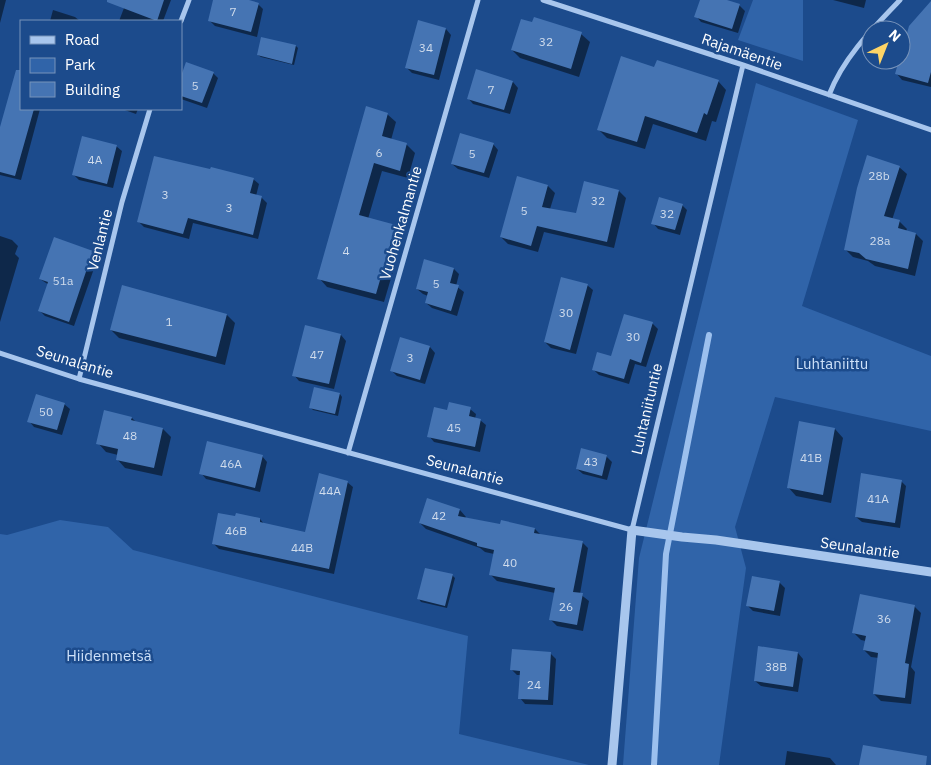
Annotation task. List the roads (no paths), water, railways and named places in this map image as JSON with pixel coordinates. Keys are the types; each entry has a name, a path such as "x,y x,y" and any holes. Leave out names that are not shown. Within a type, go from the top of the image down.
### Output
{"street":[{"path":"181,20 189,0"},
{"name":"Vuohenkalmantie","path":"348,453 478,0"},
{"name":"Rajamäentie","path":"543,0 744,65 931,130"},
{"path":"828,95 834,80 864,37 900,0"},
{"name":"Luhtaniituntie","path":"612,765 632,530 744,65"},
{"name":"Venlantie","path":"79,379 122,202 150,110"},
{"name":"Seunalantie","path":"0,354 79,379 632,530 716,540 931,572"}],"waterway":[{"path":"654,765 666,554 709,335"}],"park label":[{"name":"Luhtaniittu","path":"832,364"},
{"name":"Hiidenmetsä","path":"109,656"}]}
